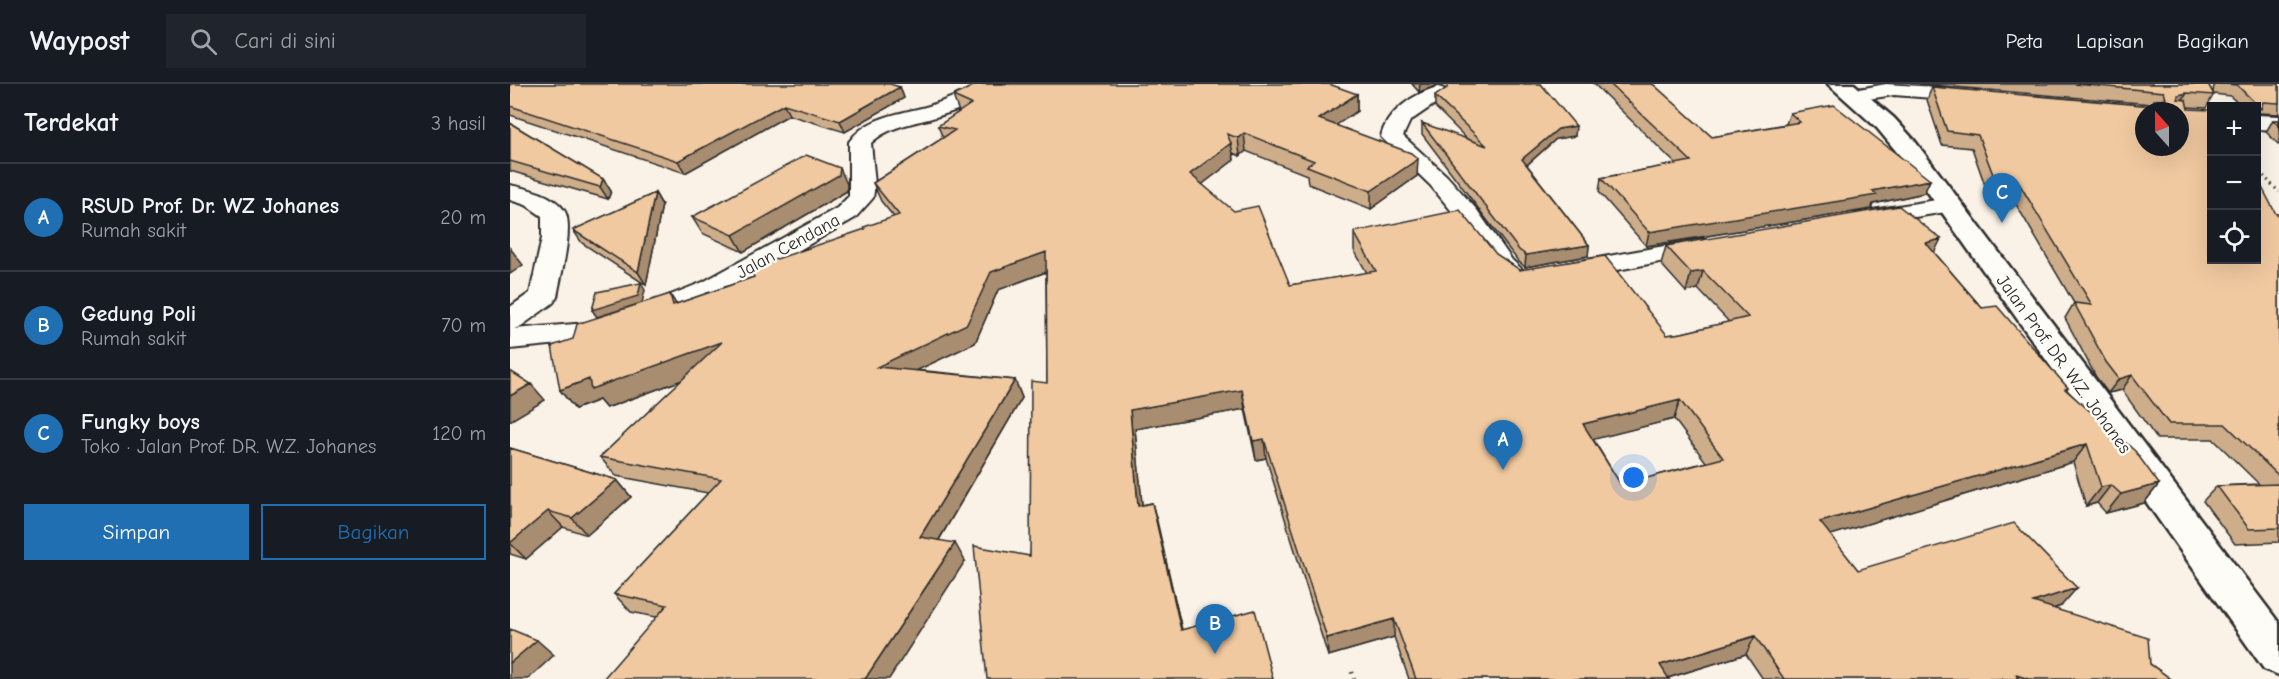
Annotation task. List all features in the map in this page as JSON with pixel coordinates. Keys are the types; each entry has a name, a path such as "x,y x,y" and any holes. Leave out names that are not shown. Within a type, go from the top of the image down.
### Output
{"street":[{"name":"Jalan Cendana","path":"510,339 589,332 626,321 713,288 846,213 861,198 863,184 860,142 867,134 882,125 956,103 998,84"},
{"path":"1847,89 1894,89 1988,96"},
{"name":"Jalan Prof. DR. W.Z. Johanes","path":"1847,89 1891,125 1936,182 1949,205 2279,656"},
{"path":"1438,93 1399,119 1392,129 1392,137 1439,181 1468,215 1510,273 1519,278 1542,276 1722,244"},
{"path":"2261,122 2279,123"},
{"path":"510,192 535,200 554,213 555,238 543,297 510,321"},
{"path":"1839,222 1949,205"}],"path":[{"path":"2261,173 2279,192"},
{"path":"1352,672 1354,679"}],"building":[{"path":"510,84 890,84 900,87 840,121 784,104 678,161 510,106"},
{"path":"977,84 1329,84 1357,94 1319,119 1411,153 1418,159 1371,191 1307,166 1314,161 1244,133 1238,138 1227,134 1231,143 1190,174 1234,211 1258,206 1290,285 1376,271 1354,232 1460,210 1496,254 1520,270 1605,256 1667,335 1748,317 1703,271 1691,273 1666,246 1899,206 1941,239 1926,243 1982,308 1997,306 2068,388 2065,389 2135,451 2159,484 2121,494 2111,485 2101,487 2087,444 1820,522 1858,570 2014,523 2077,588 2033,602 2148,638 2150,664 2171,679 2029,679 2016,675 2019,679 1784,679 1755,636 1660,665 1669,679 1416,679 1394,619 1327,638 1264,439 1253,441 1242,390 1130,410 1138,506 1152,503 1181,630 1255,610 1273,679 987,679 974,546 1030,556 1031,381 1047,383 1046,252 991,272 967,324 877,367 1015,380 920,537 955,543 865,679 603,679 667,605 614,594 721,479 600,457 722,342 591,389 589,379 560,390 552,346 573,339 577,324 670,294 673,305 754,277 750,268 899,215 873,183 955,130 938,126 971,104 953,96","holes":["1680,400 1723,458 1621,485 1583,424"]},
{"path":"1449,84 1541,84 1576,126 1558,129 1522,159 1589,245 1526,255 1519,250 1422,123 1487,146 1435,96"},
{"path":"1610,84 1654,85 1712,137 1800,122 1790,113 1834,105 1930,180 1872,191 1877,195 1649,232 1601,178 1691,161"},
{"path":"2075,84 2208,84 2214,95 2187,93 2178,95 2178,99 2186,102 2153,102 2166,99 2164,92"},
{"path":"2226,84 2279,84 2279,103 2263,102 2261,109 2261,102 2254,102 2237,85"},
{"path":"1932,87 2135,105 2135,156 2189,156 2189,109 2207,110 2207,264 2261,264 2261,186 2276,214 2279,214 2279,476 2225,424 2169,424 2132,375 2119,379 2106,362 2074,303 2092,305 2017,180 1994,177 1978,135 1947,131"},
{"path":"510,123 603,179 600,187 510,161"},
{"path":"806,155 840,168 839,175 733,235 692,217"},
{"path":"655,193 638,272 573,230"},
{"path":"641,283 638,296 592,310 597,292"},
{"path":"510,371 531,384 510,396"},
{"path":"510,448 617,480 572,518 548,511 510,543"},
{"path":"2279,484 2279,528 2249,529 2217,486"},
{"path":"510,629 537,640 510,663"}],"place":[{"name":"Fungky boys","path":"2002,223"},
{"name":"RSUD Prof. Dr. WZ Johanes","path":"1503,470"},
{"name":"Gedung Poli","path":"1215,654"}]}
